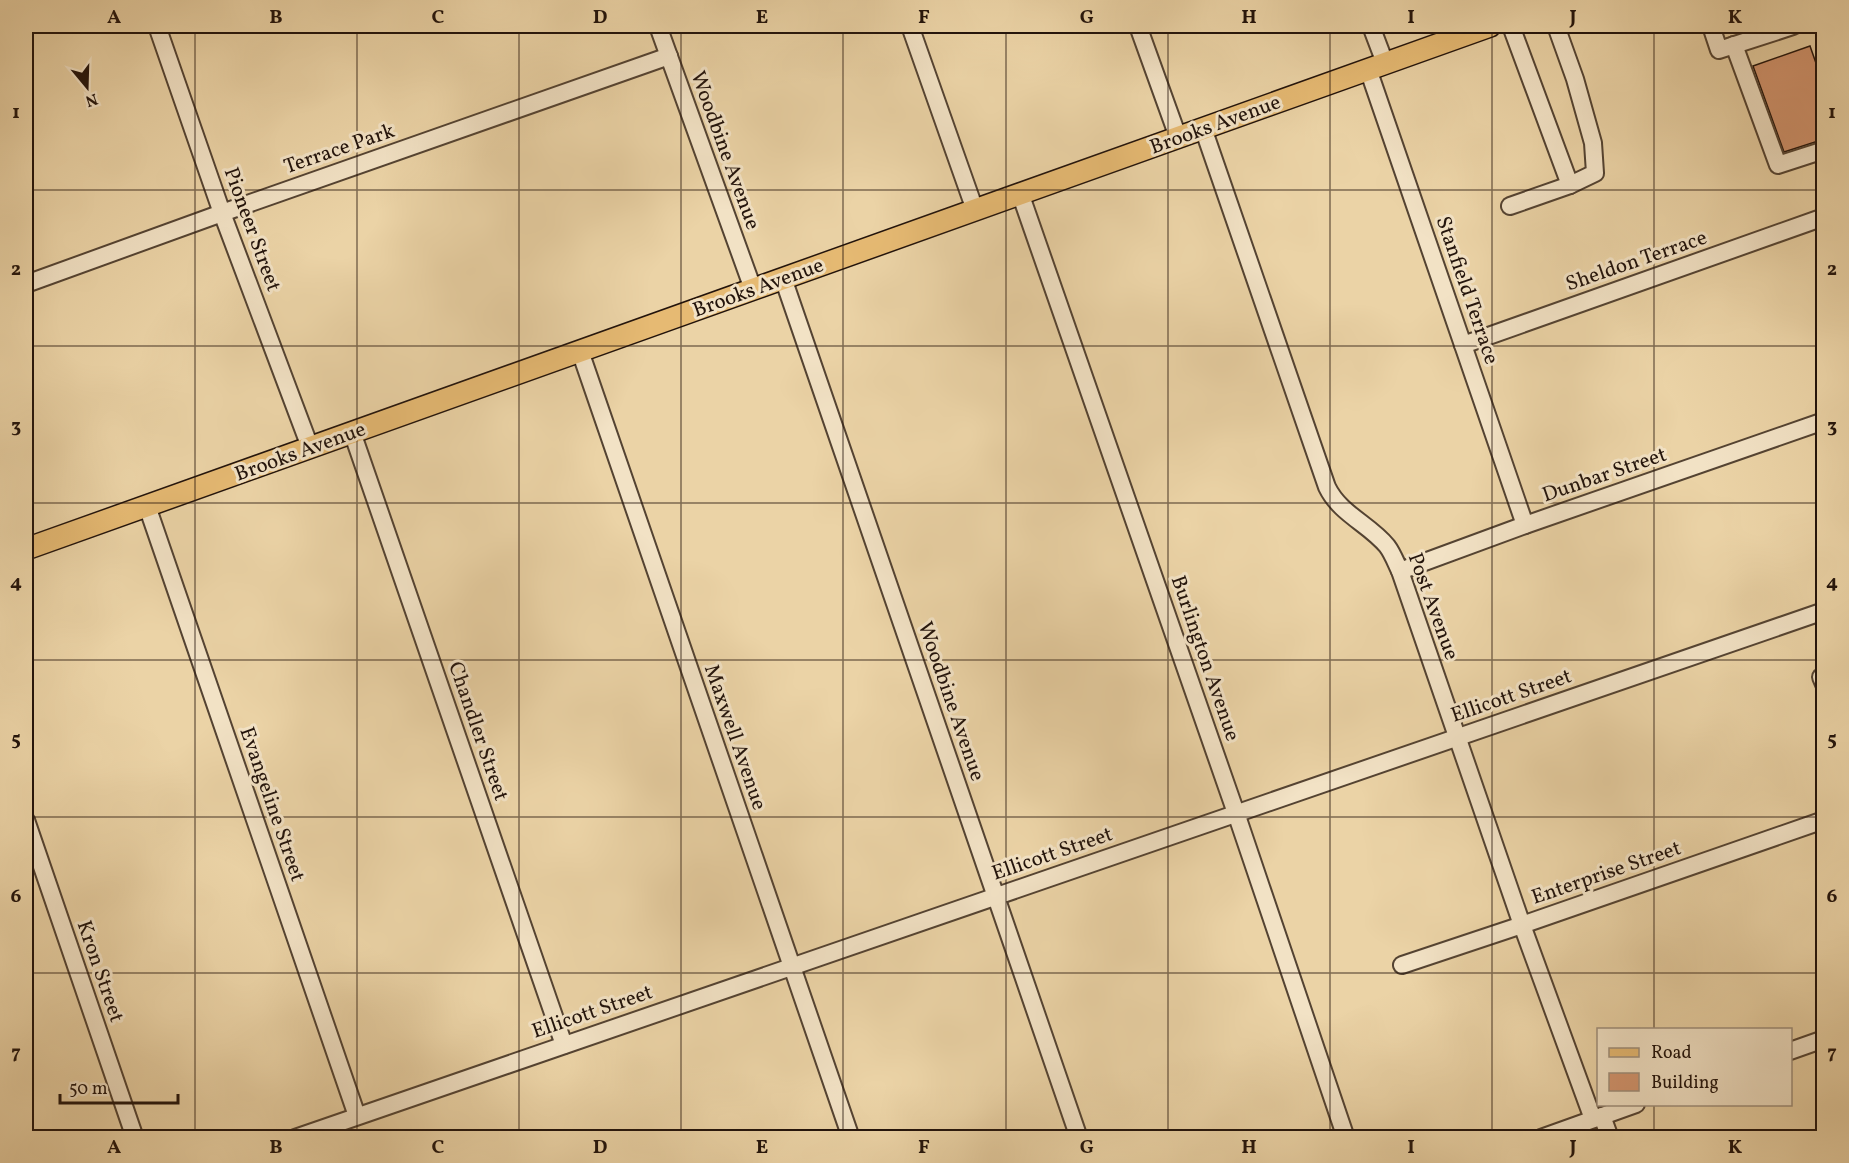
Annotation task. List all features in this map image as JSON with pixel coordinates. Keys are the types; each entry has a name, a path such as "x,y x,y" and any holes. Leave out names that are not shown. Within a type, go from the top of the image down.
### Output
{"main road":[{"name":"Brooks Avenue","path":"26,549 1490,26"}],"street":[{"name":"Pioneer Street","path":"157,26 222,213 310,447"},
{"name":"Woodbine Avenue","path":"658,26 753,289"},
{"path":"910,26 975,210"},
{"path":"1138,26 1178,137"},
{"name":"Stanfield Terrace","path":"1371,26 1376,66 1463,345 1525,525"},
{"path":"1511,26 1570,185"},
{"path":"1510,206 1570,185 1595,173 1593,143 1575,79 1556,26"},
{"path":"1711,26 1719,50 1793,26"},
{"path":"1734,45 1778,165 1818,152"},
{"name":"Terrace Park","path":"26,284 669,56"},
{"name":"Post Avenue","path":"1203,128 1327,487 1338,504 1386,545 1400,572 1522,925 1598,1118 1610,1137"},
{"name":"Burlington Avenue","path":"1020,193 1346,1137"},
{"name":"Sheldon Terrace","path":"1463,345 1824,217"},
{"name":"Woodbine Avenue","path":"783,278 1079,1137"},
{"name":"Maxwell Avenue","path":"580,351 850,1137"},
{"name":"Dunbar Street","path":"1400,572 1525,525 1824,421"},
{"name":"Chandler Street","path":"352,432 564,1045"},
{"name":"Evangeline Street","path":"147,506 357,1116"},
{"name":"Ellicott Street","path":"295,1137 1824,611"},
{"name":"Kron Street","path":"26,820 135,1137"},
{"name":"Enterprise Street","path":"1402,965 1824,820"},
{"path":"1792,1051 1824,1039"},
{"path":"1541,1137 1631,1106"}],"building":[{"path":"1810,46 1824,86 1824,143 1815,142 1784,152 1753,66"}]}
